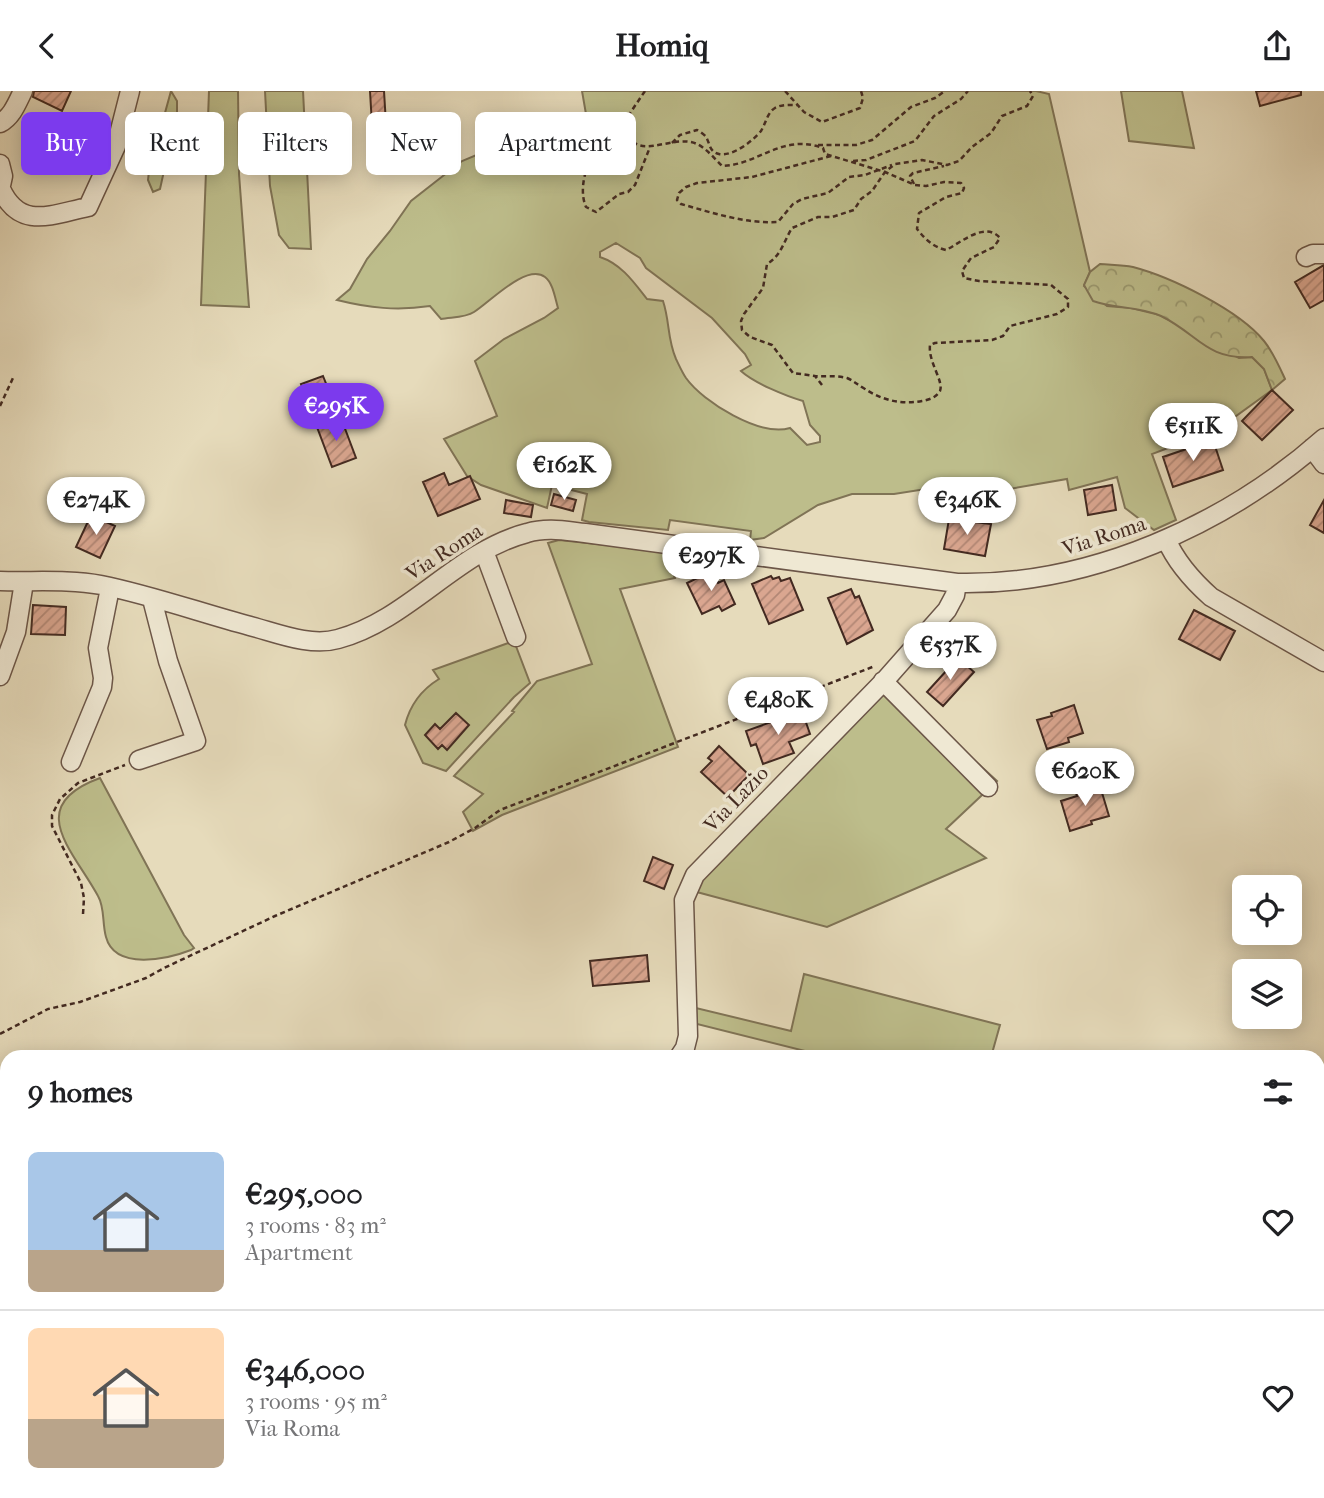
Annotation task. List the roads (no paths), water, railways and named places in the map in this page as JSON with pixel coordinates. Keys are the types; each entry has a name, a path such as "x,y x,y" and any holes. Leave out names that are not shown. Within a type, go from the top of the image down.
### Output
{"street":[{"path":"0,123 5,121 23,91"},
{"path":"0,164 4,176 0,190 18,212 29,218 88,207 116,146 130,91"},
{"path":"1306,257 1324,254"},
{"path":"1318,443 1324,464"},
{"name":"Via Roma","path":"0,581 86,583 302,639 337,640 373,625 484,551 527,533 556,530 957,583 1003,583 1067,572 1166,539 1259,489 1318,443"},
{"path":"1166,539 1176,558 1196,584 1212,597 1324,662"},
{"path":"484,551 516,637"},
{"path":"0,675 16,632 24,582"},
{"name":"Via Lazio","path":"684,1050 688,1036 684,900 688,887 703,866 883,681 947,610 955,595 957,583"},
{"path":"71,762 102,687 98,648 110,588"},
{"path":"139,760 196,741 168,661 152,599"},
{"path":"883,681 988,787"}]}
